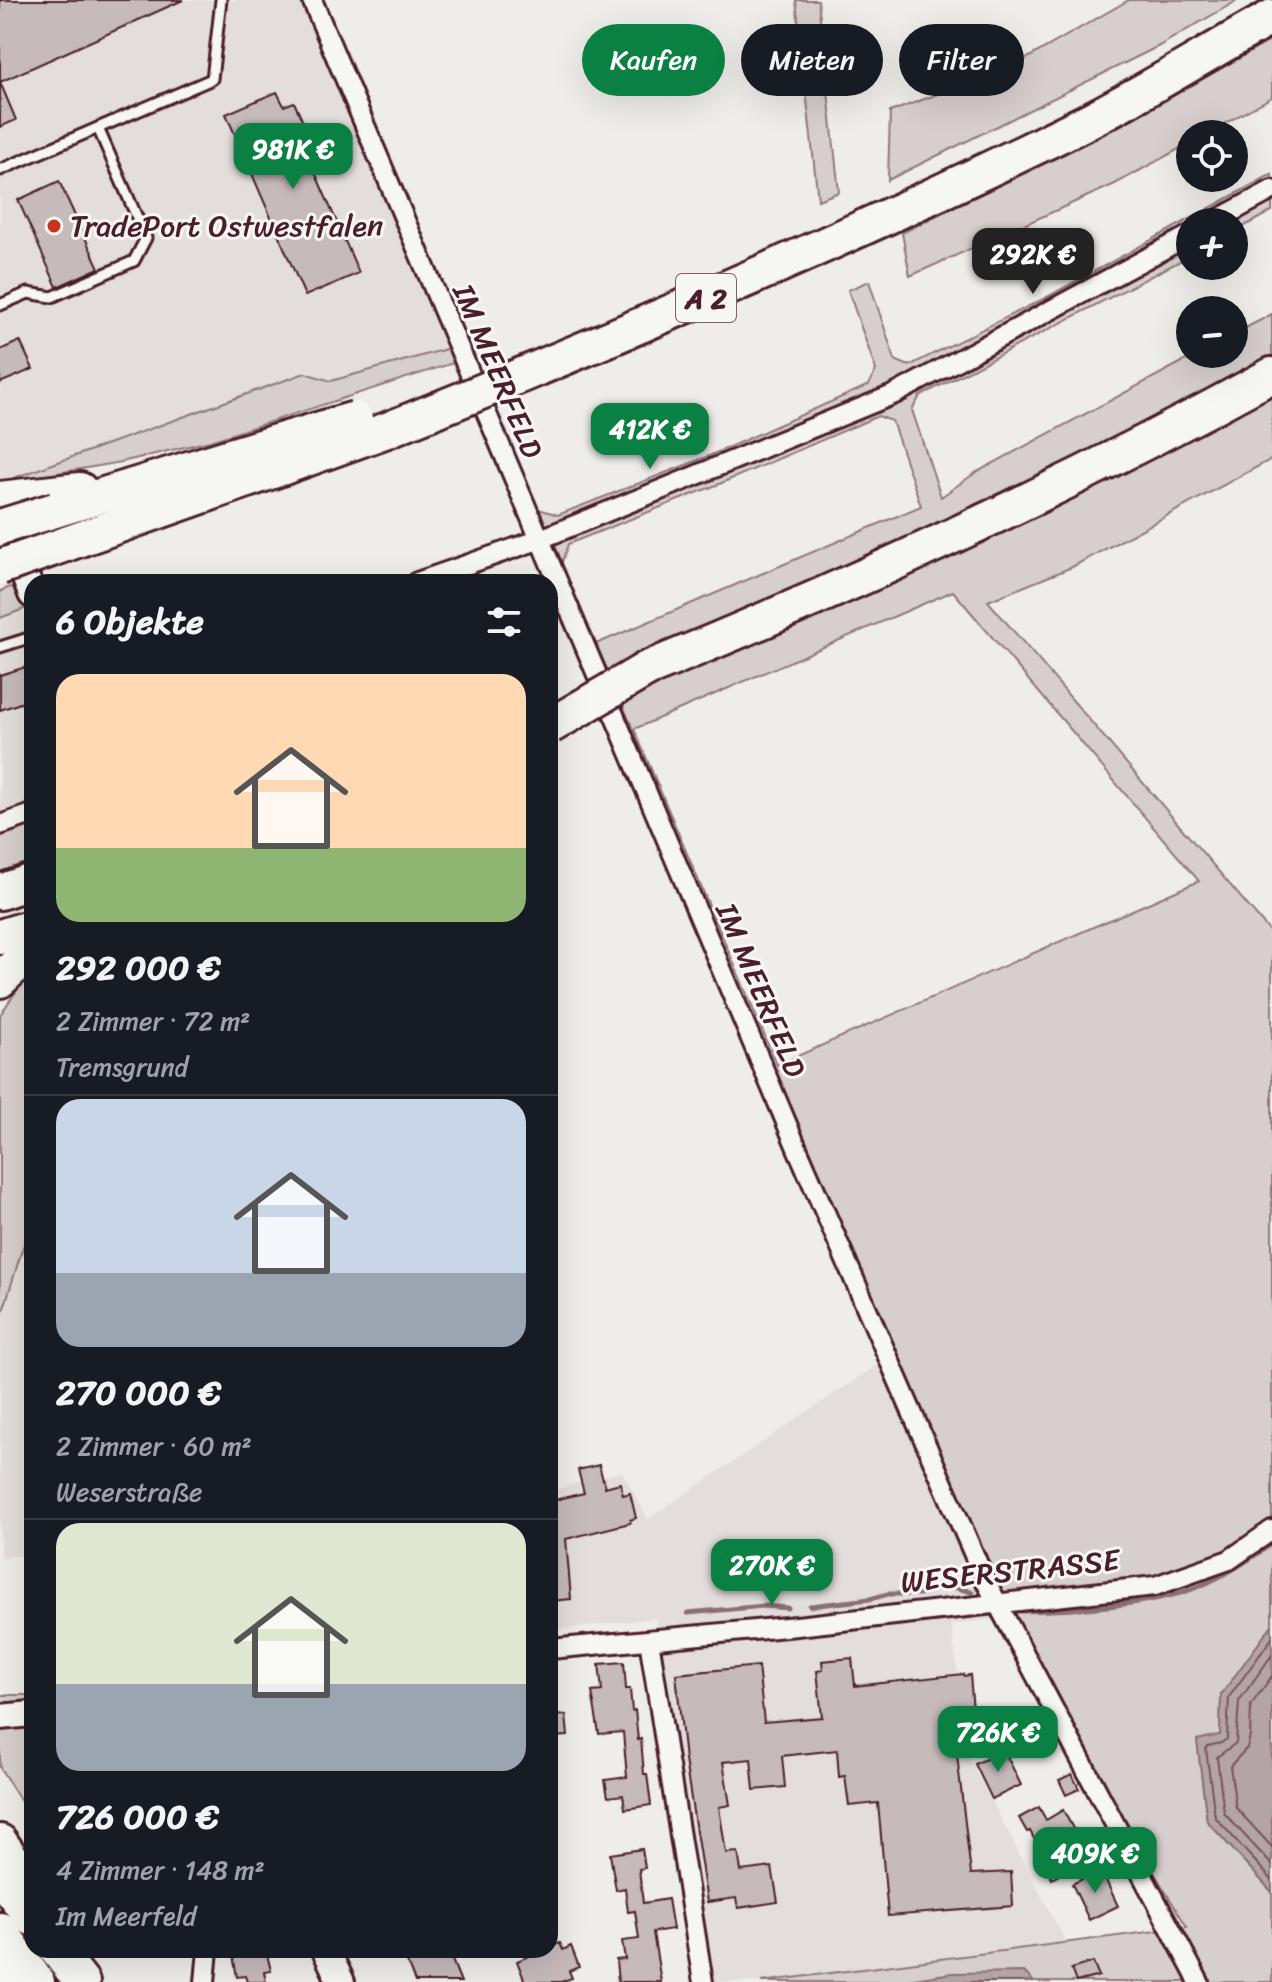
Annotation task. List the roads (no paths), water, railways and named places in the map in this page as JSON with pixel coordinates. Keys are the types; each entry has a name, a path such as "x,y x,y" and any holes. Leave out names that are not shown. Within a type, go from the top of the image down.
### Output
{"highway":[{"name":"A 2","path":"280,455 381,411 488,389 687,307 922,201 1079,125 1272,17"},
{"path":"558,703 862,579 1029,502 1172,430 1272,375"},
{"path":"0,527 53,503 152,479 280,455"},
{"path":"0,567 66,544 280,455"},
{"path":"0,499 53,503"},
{"path":"558,721 647,669"},
{"path":"0,892 24,884"},
{"path":"0,937 24,930"},
{"path":"0,980 24,958"},
{"path":"0,1842 24,1876"},
{"path":"0,1876 24,1908"},
{"path":"0,1930 37,1982"},
{"path":"63,1958 82,1982"},
{"path":"83,1958 102,1982"},
{"path":"0,1972 8,1982"}],"main road":[{"path":"0,513 24,574"},
{"path":"330,1958 341,1982"}],"street":[{"name":"IM MEERFELD","path":"312,0 553,574"},
{"path":"1239,208 1272,190"},
{"path":"440,574 538,540 895,394 1176,243"},
{"name":"IM MEERFELD","path":"558,585 985,1580 1199,1982"},
{"path":"0,825 24,817"},
{"name":"WESERSTRASSE","path":"558,1648 999,1605 1155,1586 1229,1560 1272,1530"},
{"path":"649,1640 703,1982"},
{"path":"0,1717 24,1715"},
{"path":"205,1982 207,1958"}],"lane":[{"path":"0,170 212,79 221,0"},
{"path":"0,305 28,293 52,297 134,261 146,238 98,128"},
{"path":"0,647 24,640"}],"water":[{"path":"1272,1625 1272,1892 1207,1821 1197,1740 1220,1735 1221,1695"},
{"path":"1024,1972 1034,1982 895,1982 952,1973"}],"waterway":[{"path":"1021,1611 1122,1604 1180,1593 1228,1572 1272,1543"},
{"path":"810,1606 888,1594 919,1594 950,1586 972,1592"},
{"path":"688,1613 764,1606 788,1608"}],"place":[{"name":"TradePort Ostwestfalen","path":"54,226"}]}
